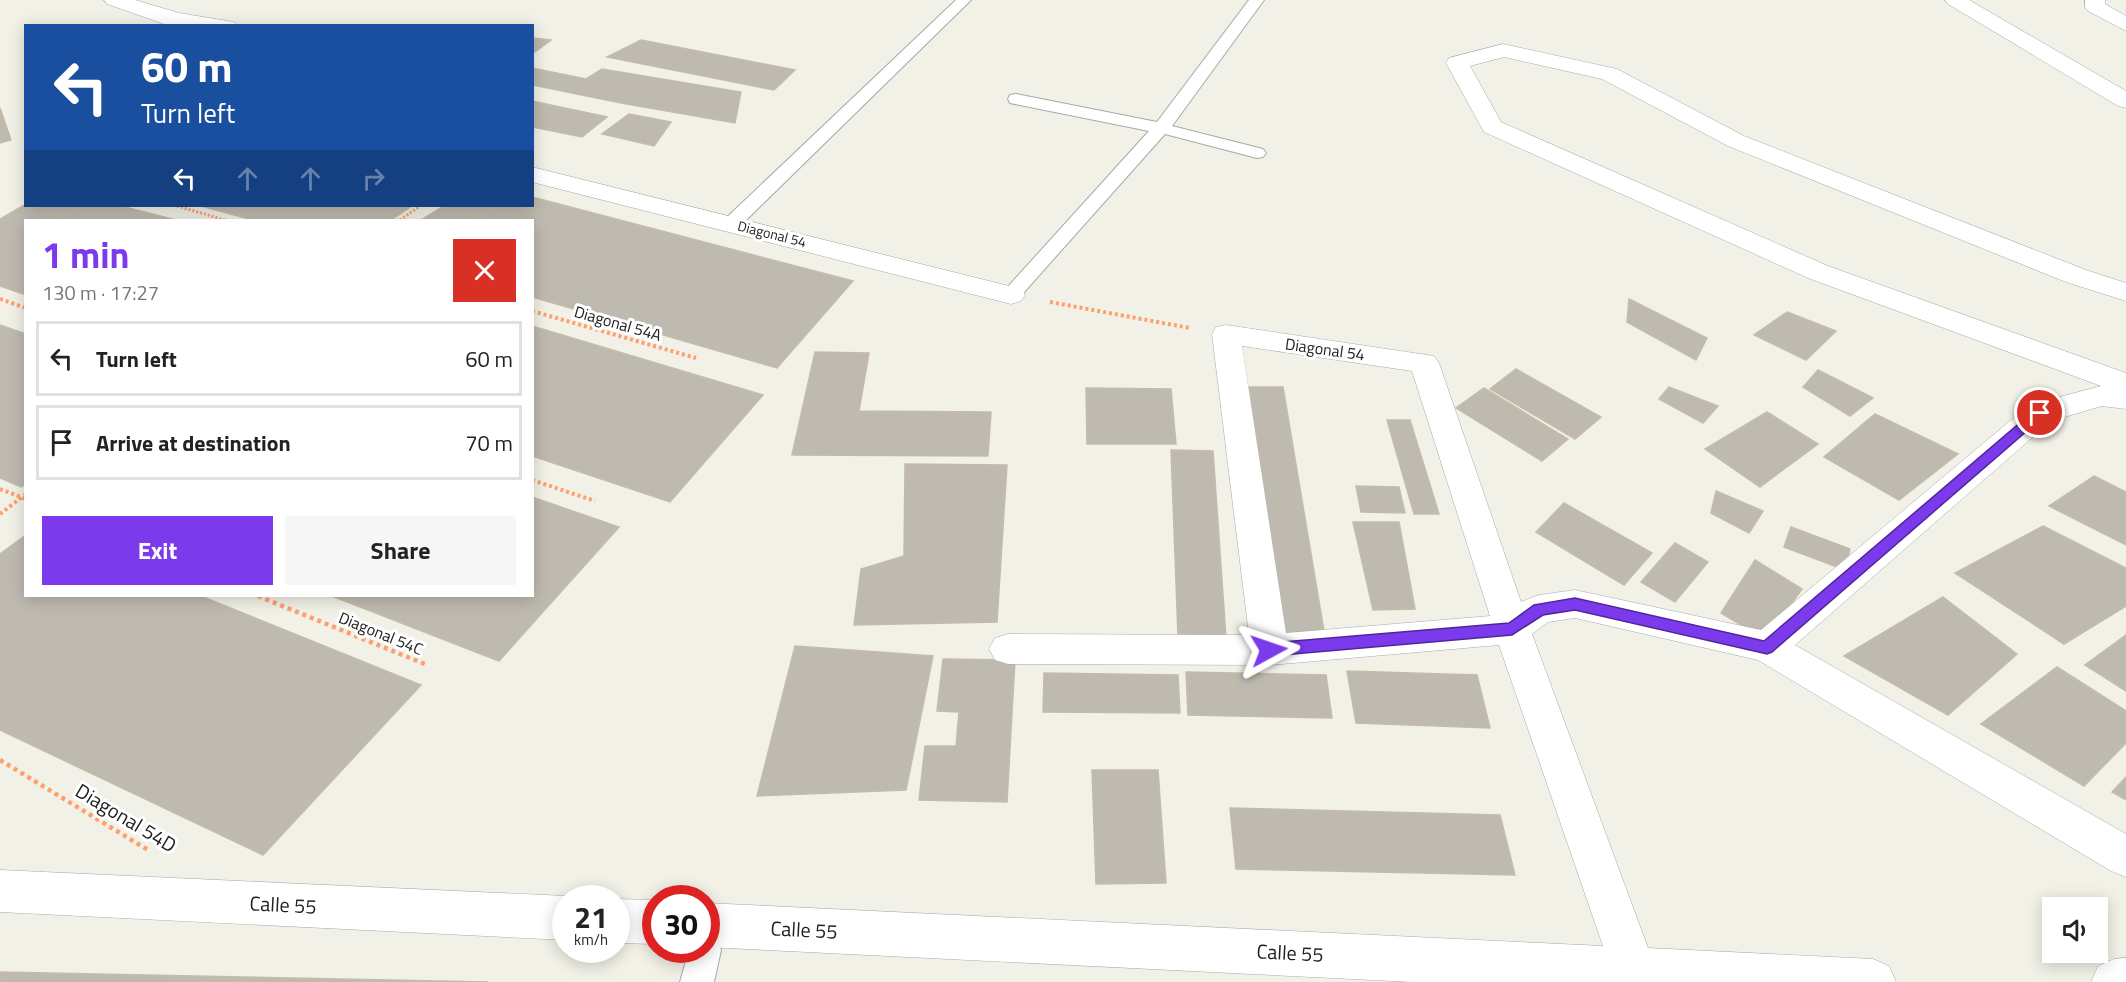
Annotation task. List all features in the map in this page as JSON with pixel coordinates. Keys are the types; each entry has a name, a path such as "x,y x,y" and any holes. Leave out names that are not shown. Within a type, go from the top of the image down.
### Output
{"street":[{"path":"114,0 179,22 203,24"},
{"path":"1955,0 2126,101"},
{"path":"2095,0 2095,7 2126,26"},
{"path":"2126,292 2076,276 1736,141 1609,74 1503,50 1457,63 1492,127 1818,272 2126,384"},
{"name":"Diagonal 54","path":"534,175 1011,295"},
{"path":"1226,334 1269,650"},
{"name":"Diagonal 54","path":"1226,334 1424,363 1512,629"},
{"path":"1767,647 2040,413 2102,396 2126,399"},
{"path":"1008,649 1269,650 1512,629 1539,609 1575,604 1767,647 2126,856"},
{"path":"1512,629 1634,971"},
{"name":"Calle 55","path":"0,891 552,917"},
{"name":"Calle 55","path":"720,936 1873,982"},
{"path":"2114,982 2126,981"}],"lane":[{"path":"731,224 964,0"},
{"path":"1011,295 1161,128 1257,0"},
{"path":"1017,99 1161,128 1257,153"},
{"path":"697,982 701,963"}],"path":[{"path":"180,207 222,219"},
{"path":"401,219 419,207"},
{"path":"1011,295 1226,334"},
{"path":"0,299 24,307"},
{"name":"Diagonal 54A","path":"534,312 696,358"},
{"path":"534,481 595,501"},
{"path":"0,489 24,497"},
{"path":"0,514 24,497"},
{"name":"Diagonal 54C","path":"260,597 427,665"},
{"name":"Diagonal 54D","path":"0,760 154,853"}],"building":[{"path":"534,38 551,40 535,52"},
{"path":"641,40 795,70 774,90 607,57"},
{"path":"534,68 586,79 602,69 741,92 735,123 534,85"},
{"path":"534,101 607,117 582,137 534,127"},
{"path":"0,108 11,140 0,143"},
{"path":"629,114 671,122 654,146 602,134"},
{"path":"534,198 853,281 777,368 534,298 534,219 432,219 450,207 534,207"},
{"path":"24,205 24,207 110,207 153,219 24,219 24,294 0,286 0,219"},
{"path":"76,207 125,207 172,219 57,219"},
{"path":"205,207 410,207 392,219 249,219"},
{"path":"442,207 495,207 476,219 423,219"},
{"path":"524,211 556,215 534,233 534,219 511,219"},
{"path":"574,219 623,234 581,268 544,246"},
{"path":"1629,299 1707,338 1696,360 1627,322"},
{"path":"1787,312 1836,331 1806,360 1754,335"},
{"path":"0,325 24,333 24,485 21,487 0,478"},
{"path":"534,327 763,395 670,502 534,457"},
{"path":"815,352 869,353 859,411 991,412 988,456 792,455"},
{"path":"1516,369 1601,417 1575,439 1490,389"},
{"path":"1818,370 1873,398 1850,416 1803,387"},
{"path":"1249,387 1283,387 1325,637 1285,637"},
{"path":"1669,387 1718,406 1703,423 1659,399"},
{"path":"1086,388 1171,389 1176,444 1087,444"},
{"path":"1484,388 1568,439 1542,461 1456,408"},
{"path":"1767,412 1818,444 1760,487 1705,449"},
{"path":"1875,414 1958,454 1899,500 1824,457"},
{"path":"1387,420 1410,420 1439,514 1414,514"},
{"path":"1171,450 1213,451 1226,638 1178,636"},
{"path":"905,464 1007,465 997,622 854,625 861,569 904,556"},
{"path":"2094,476 2126,492 2126,545 2049,506"},
{"path":"1356,486 1399,487 1405,513 1361,512"},
{"path":"1716,491 1763,511 1749,533 1711,513"},
{"path":"534,498 619,527 499,661 335,597 534,597"},
{"path":"1564,503 1652,553 1624,585 1536,532"},
{"path":"1353,522 1399,522 1415,609 1373,610"},
{"path":"2043,526 2126,568 2126,606 2064,644 1955,573"},
{"path":"1791,527 1850,549 1845,570 1784,547"},
{"path":"24,536 24,597 203,597 421,685 263,855 0,730 0,554"},
{"path":"1675,543 1708,562 1675,602 1641,582"},
{"path":"1755,560 1802,589 1766,640 1721,613"},
{"path":"1943,597 2017,654 1948,715 1844,656"},
{"path":"2126,635 2126,691 2085,665"},
{"path":"795,646 933,656 906,790 757,796"},
{"path":"943,659 1015,660 1007,802 919,800 925,746 956,746 959,712 937,711"},
{"path":"2057,667 2126,711 2126,743 2084,786 1981,724"},
{"path":"1347,671 1477,675 1490,728 1356,723"},
{"path":"1186,672 1326,675 1332,718 1188,715"},
{"path":"1044,673 1178,675 1180,713 1043,712"},
{"path":"1092,770 1158,770 1166,883 1096,884"},
{"path":"2126,777 2126,800 2112,792"},
{"path":"1230,808 1500,815 1515,875 1236,869"},
{"path":"0,972 488,982 0,982"}],"route":[{"path":"1269,650 1512,629 1539,609 1575,604 1767,647 2040,413"}]}
